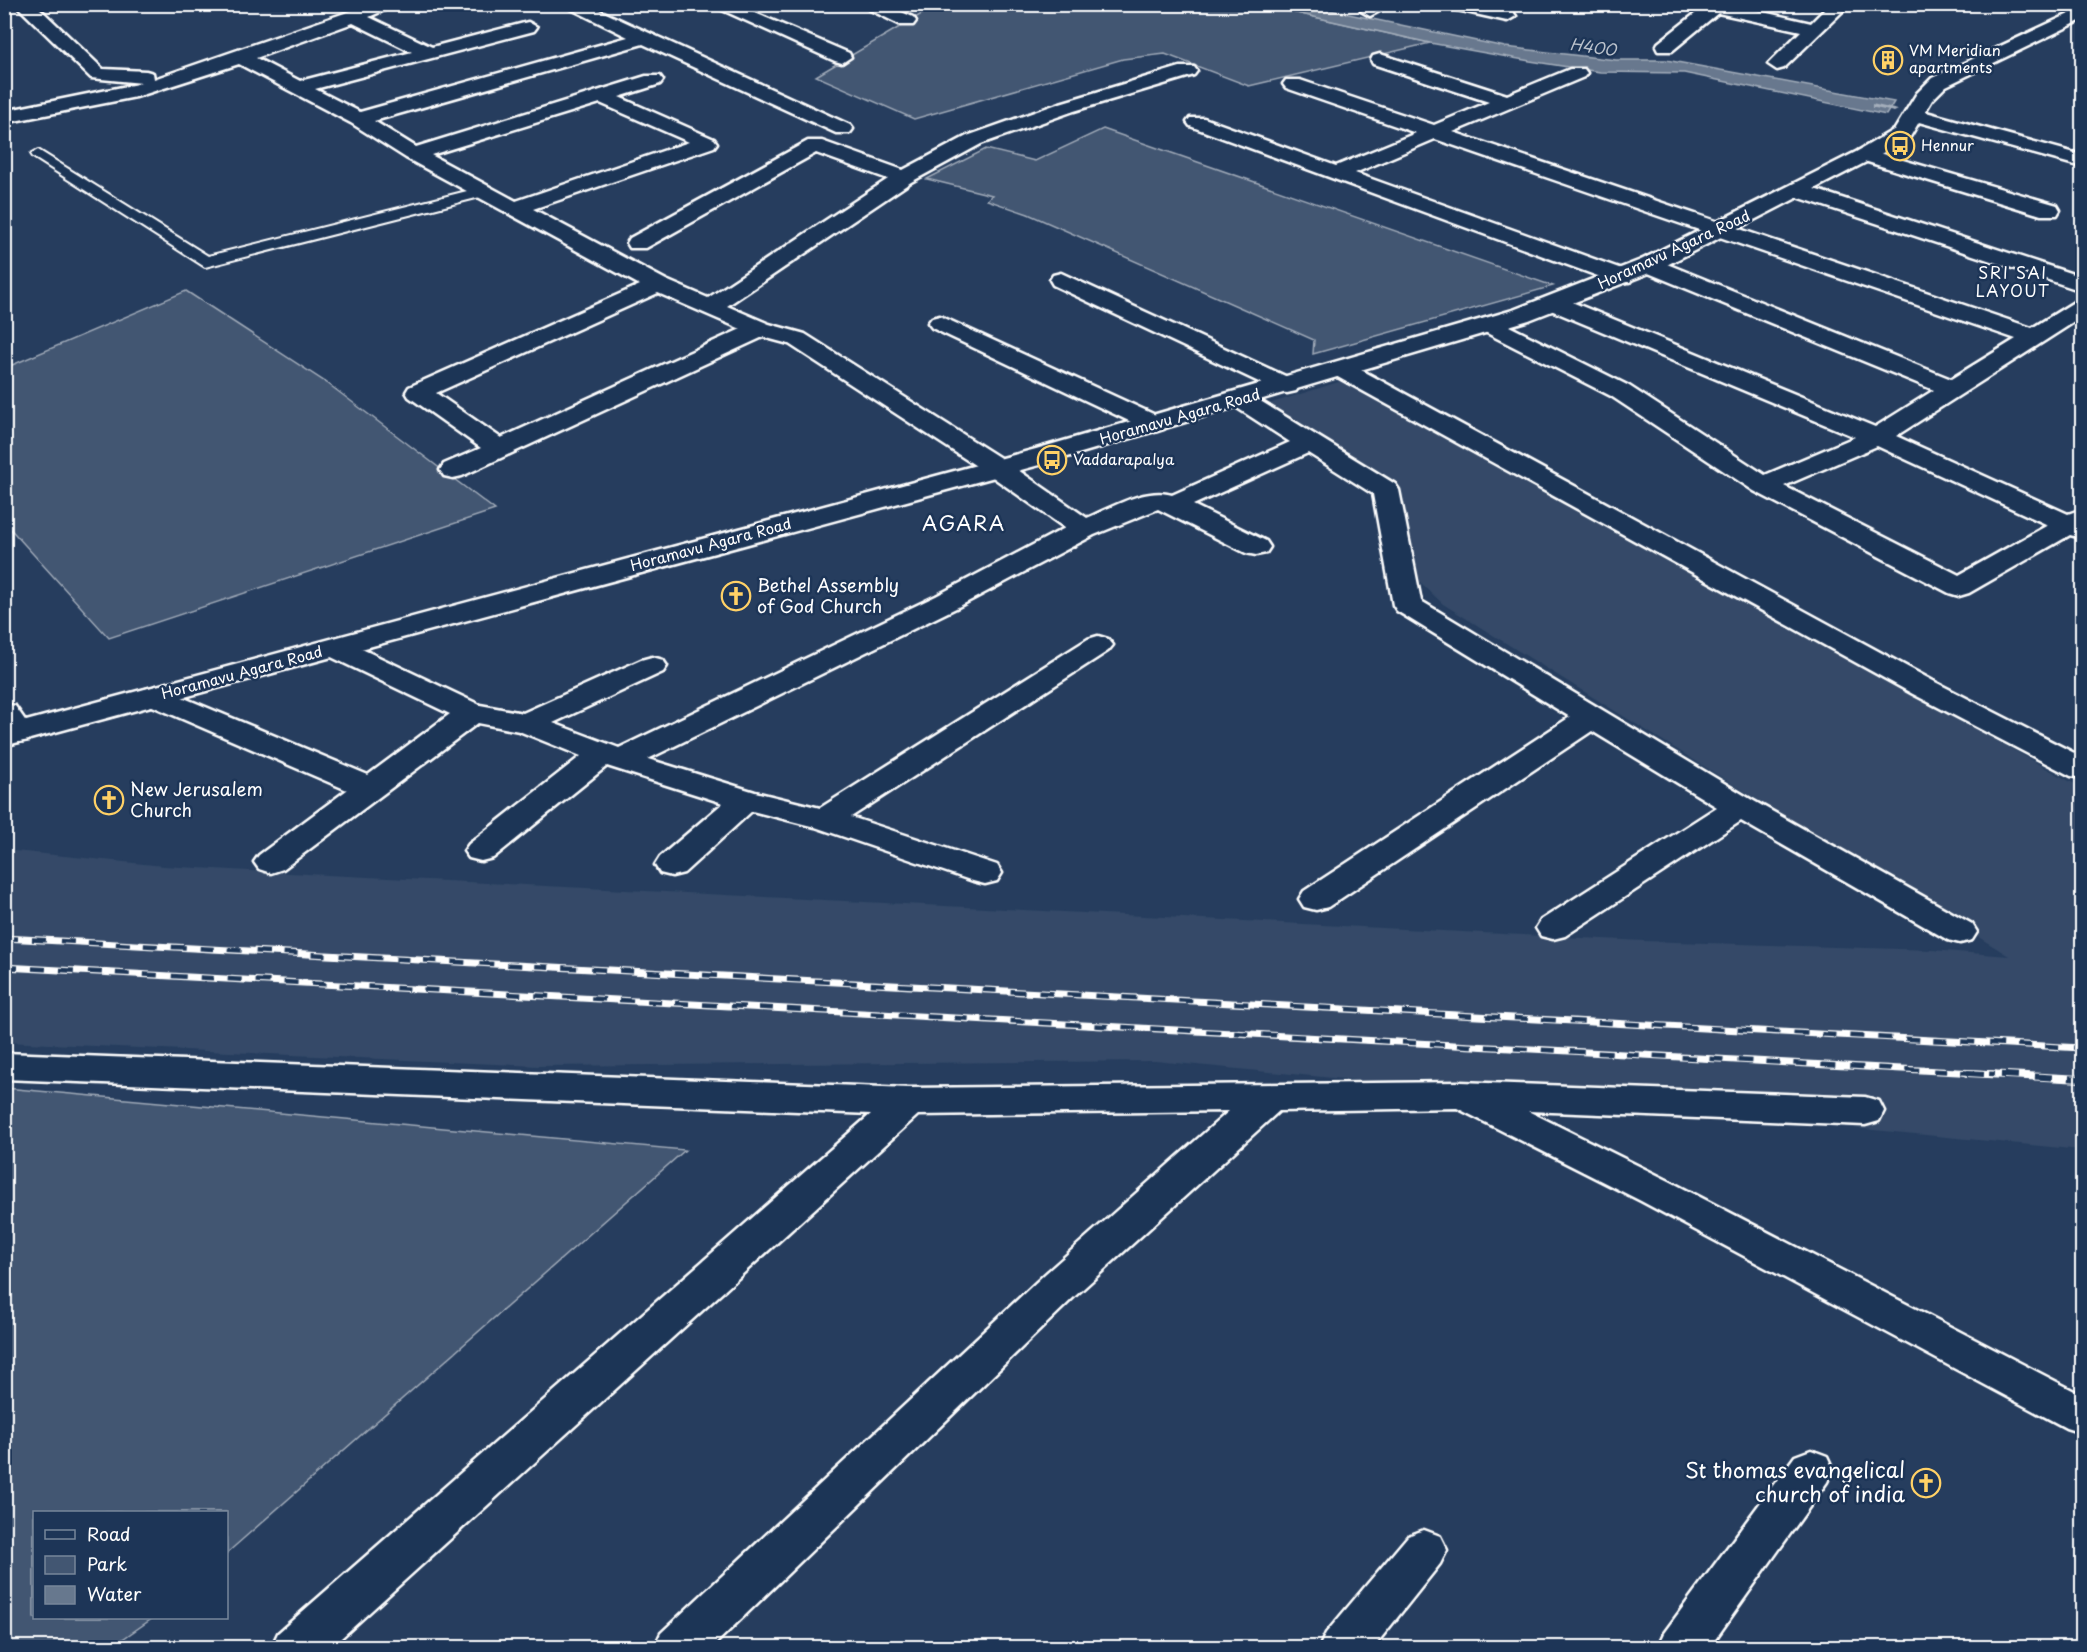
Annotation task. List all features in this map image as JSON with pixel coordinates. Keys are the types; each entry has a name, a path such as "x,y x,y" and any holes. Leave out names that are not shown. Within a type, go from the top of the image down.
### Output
{"street":[{"path":"24,4 98,74 121,78 183,76"},
{"path":"4,117 129,93 241,57 390,4"},
{"path":"570,4 642,39 843,129"},
{"path":"718,4 842,57"},
{"path":"867,4 907,21"},
{"path":"1454,4 1507,16"},
{"path":"1776,64 1841,4"},
{"path":"1665,47 1711,5 1815,29"},
{"name":"Horamavu Agara Road","path":"9,728 153,696 336,648 1155,424 1343,370 1554,303 1649,265 1720,231 1865,155 1903,133 1924,97 1939,82 2082,13"},
{"path":"355,17 430,52"},
{"path":"298,87 528,27"},
{"path":"358,119 642,39"},
{"path":"241,57 358,119 413,154 658,285 761,329 798,339 996,467 1084,529"},
{"path":"1380,60 1508,102"},
{"path":"708,308 904,178 974,140 1187,71"},
{"path":"1336,173 1576,73"},
{"path":"413,154 653,80"},
{"path":"481,84 545,113"},
{"path":"1293,84 2034,337"},
{"path":"516,208 707,143 601,96"},
{"path":"1915,115 2082,161"},
{"path":"1197,122 1622,277"},
{"path":"638,243 815,146 904,178"},
{"path":"1865,155 2049,210"},
{"path":"1800,190 2082,284"},
{"path":"1649,265 1952,388"},
{"path":"1061,280 1287,386"},
{"path":"500,449 418,392 658,285"},
{"path":"1554,303 1877,436 2078,523"},
{"path":"1763,485 1877,436 2082,307"},
{"path":"940,323 1155,424"},
{"path":"2057,323 2082,331"},
{"path":"1489,325 1620,391 1763,485 1959,587 2078,523"},
{"path":"453,470 761,329"},
{"path":"1343,370 1924,688 2082,769"},
{"path":"1240,399 1386,490 1407,605 1740,807 1960,932"},
{"path":"1171,505 1311,442"},
{"path":"481,851 612,757 936,607 1084,529 1154,501 1161,500 1256,547"},
{"path":"825,819 1098,645"},
{"path":"336,648 472,713 527,723 612,757 746,800 825,819 985,873"},
{"path":"527,723 652,666"},
{"path":"153,696 371,788"},
{"path":"272,862 472,713"},
{"path":"1316,899 1593,716"},
{"path":"672,865 746,800"},
{"path":"1553,928 1740,807"},
{"path":"4,1066 909,1102 1460,1095 1865,1111"},
{"path":"1460,1095 1687,1208 2082,1415"},
{"path":"678,1647 1060,1285 1269,1098"},
{"path":"295,1647 909,1102"},
{"path":"1680,1647 1811,1469"},
{"path":"1343,1647 1424,1550"}],"lane":[{"path":"38,154 205,262 483,192"}],"shaded area":[{"path":"1345,380 2082,788 2082,1150 1155,1061 538,1066 5,1042 5,850 164,866 249,871 1644,941 1932,950 2009,956 1443,604 1420,582 1395,482 1262,406"}],"green space":[{"path":"937,5 1261,5 1430,43 1249,86 1165,54 1123,59 914,119 816,76"},
{"path":"1103,129 1553,286 1313,354 1314,340 1028,214 987,200 992,195 927,179 986,149 1035,161"},
{"path":"186,291 327,383 495,510 109,638 5,523 5,368"},
{"path":"5,1088 685,1150 228,1552 228,1511 33,1511 33,1619 152,1619 111,1647 5,1647"}],"water":[{"path":"1261,5 1306,5 1505,47 1616,60 1666,60 1894,102 1886,115 1684,73 1600,72 1430,43"}],"waterway":[{"name":"H400","path":"1875,106 1894,110"}],"railway":[{"path":"4,938 2082,1048"},
{"path":"4,967 1995,1074"},
{"path":"1967,1073 2082,1079"}],"place":[{"name":"VM Meridian apartments","path":"1888,60"},
{"name":"Hennur","path":"1900,146"},
{"name":"Vaddarapalya","path":"1052,460"},
{"name":"Bethel Assembly of God Church","path":"736,596"},
{"name":"New Jerusalem Church","path":"109,800"},
{"name":"St thomas evangelical church of india","path":"1926,1483"}],"district":[{"name":"SRI SAI LAYOUT","path":"2013,282"},
{"name":"AGARA","path":"964,524"}]}
